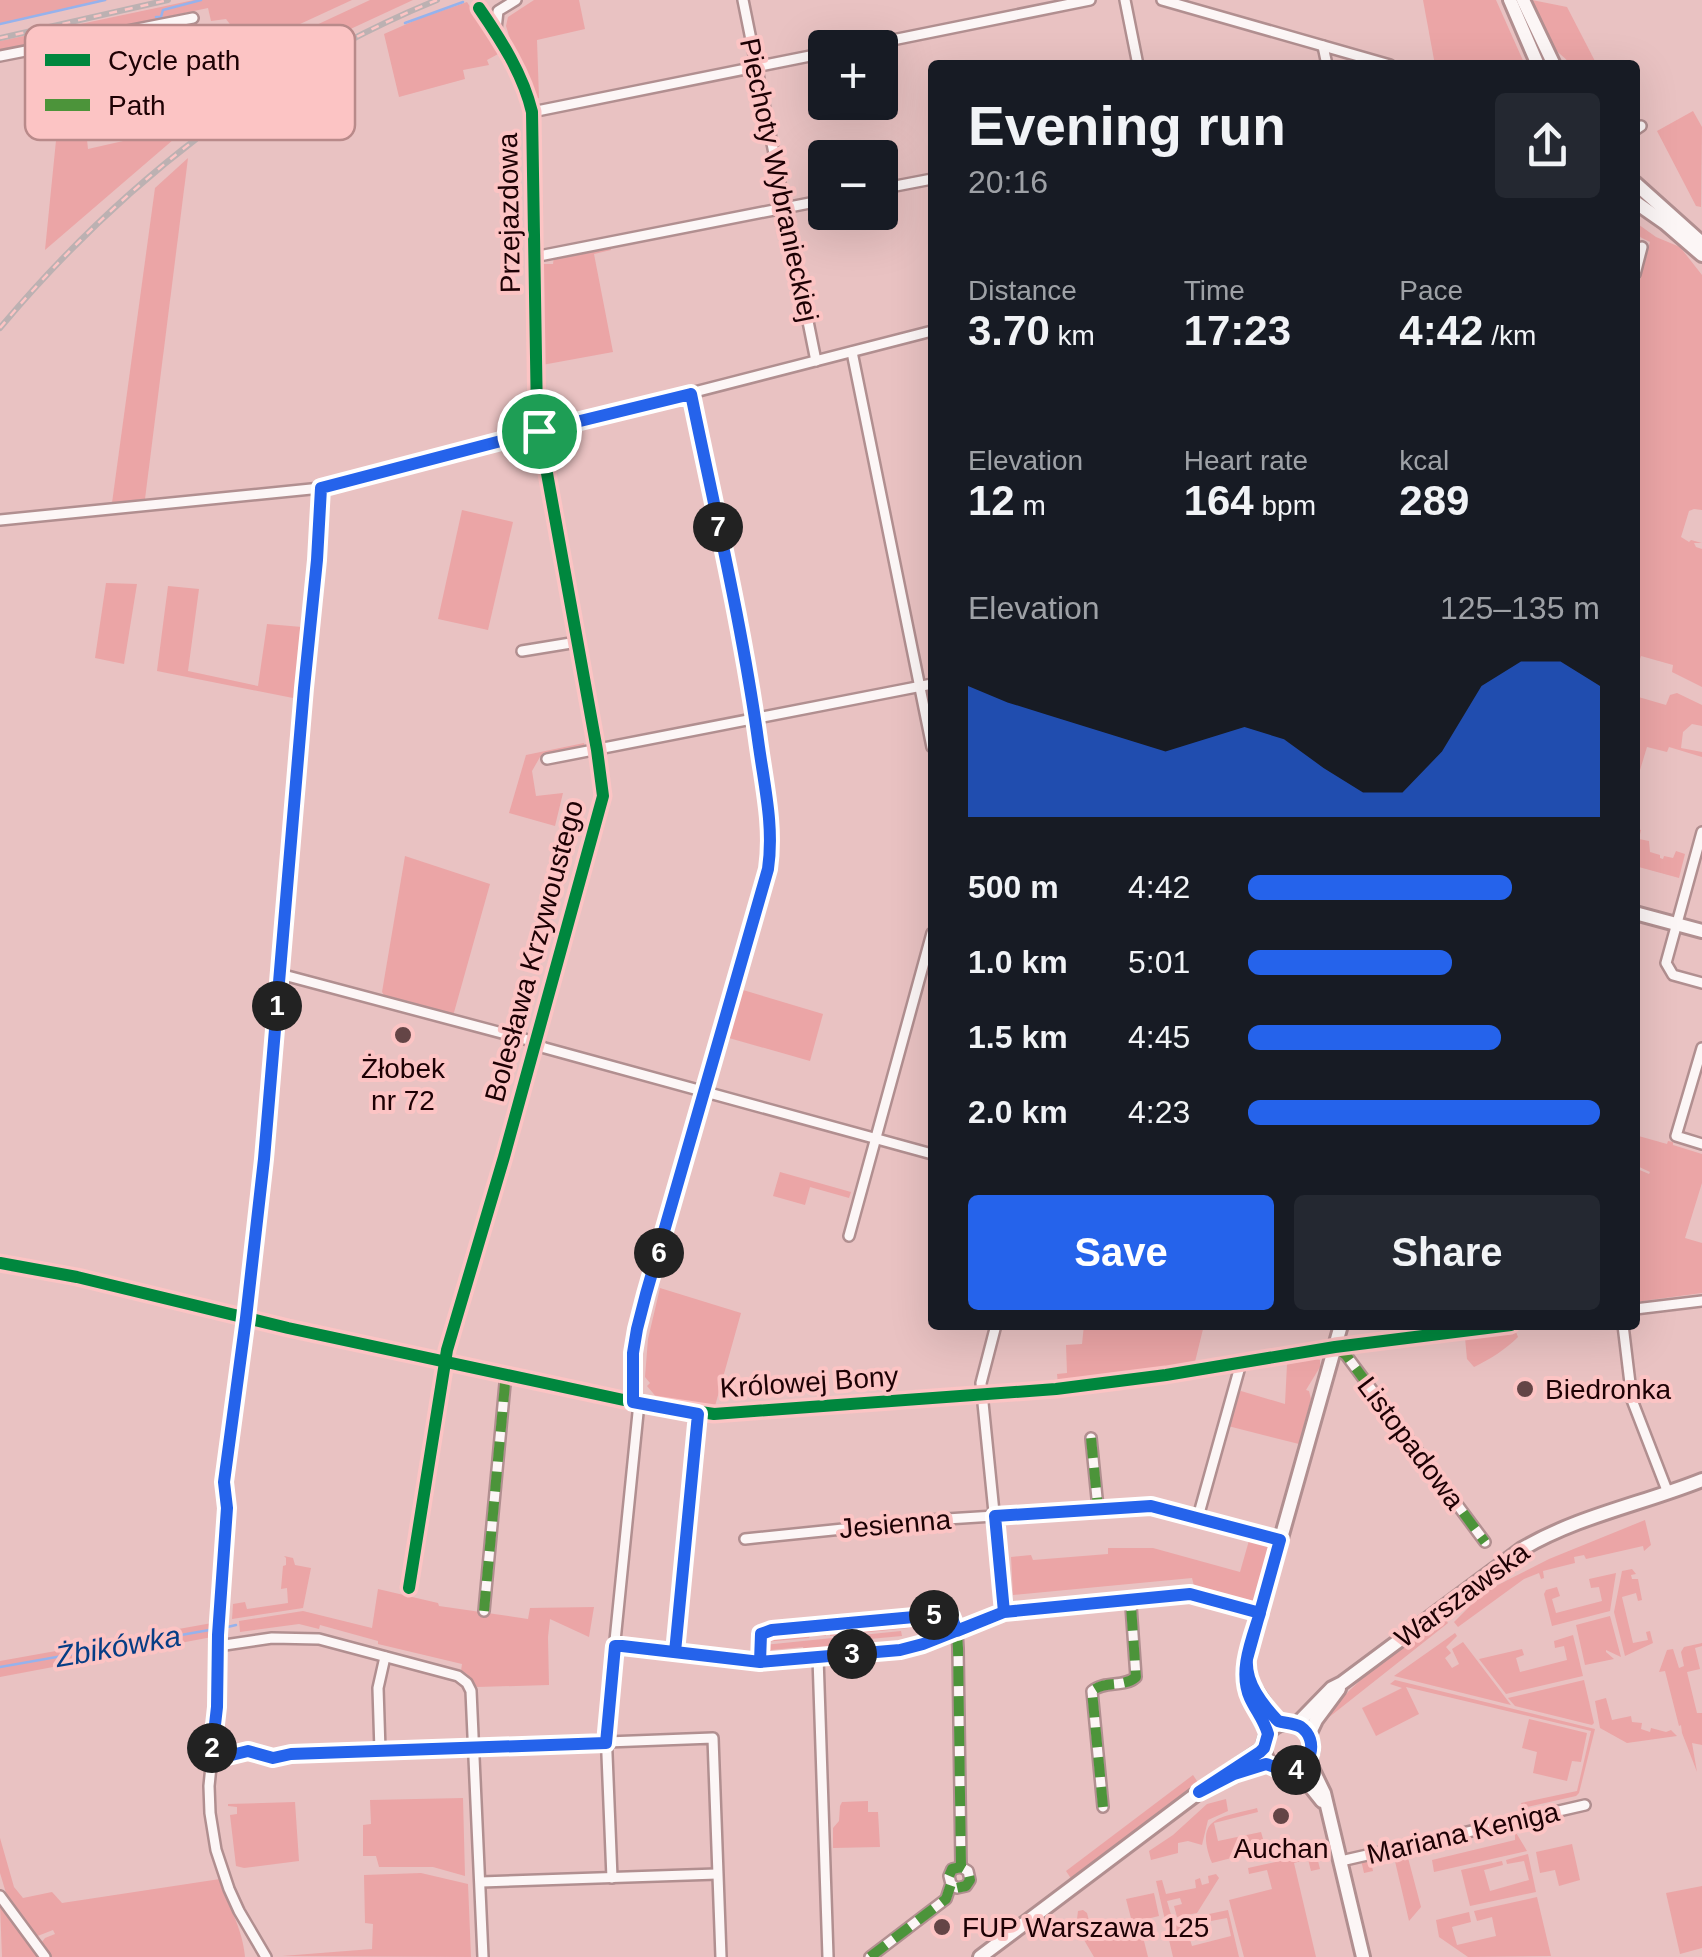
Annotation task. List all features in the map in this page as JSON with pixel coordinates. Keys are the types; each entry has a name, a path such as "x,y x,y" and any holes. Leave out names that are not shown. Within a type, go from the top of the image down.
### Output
{"street":[{"path":"496,32 498,11 516,0"},
{"name":"Piechoty Wybranieckiej","path":"742,0 816,361"},
{"path":"898,39 1090,0"},
{"path":"1125,0 1137,60"},
{"path":"1162,0 1372,60"},
{"path":"1510,0 1536,60"},
{"path":"1523,0 1552,60"},
{"name":"Przejazdowa","path":"479,8 520,76 532,112 539,431"},
{"path":"158,25 194,18"},
{"path":"1323,46 1326,60"},
{"path":"0,56 25,51"},
{"path":"532,112 808,56"},
{"path":"898,186 928,180"},
{"path":"1640,187 1702,243"},
{"path":"534,258 808,203"},
{"path":"1640,206 1702,255"},
{"path":"1640,255 1642,248"},
{"path":"0,520 321,488 928,332"},
{"path":"852,352 928,727"},
{"path":"612,1878 606,1743 636,1402 633,1353 772,846 756,719 691,394"},
{"name":"Bolesława Krzywoustego","path":"409,1588 444,1360 604,796 539,431"},
{"path":"266,1957 238,1911 219,1860 210,1808 211,1760 227,1508 224,1482 246,1318 280,974 321,488"},
{"path":"522,651 577,642"},
{"path":"547,758 928,685"},
{"path":"1702,832 1666,963 1673,974 1702,983"},
{"path":"1640,914 1702,932"},
{"path":"849,1236 928,947"},
{"path":"280,974 928,1153"},
{"path":"1702,1048 1676,1136 1702,1144"},
{"name":"Królowej Bony","path":"0,1262 698,1414 1103,1384 1335,1347 1474,1330"},
{"path":"1640,1308 1702,1301"},
{"path":"995,1330 982,1376 1004,1612"},
{"path":"1246,1672 1260,1700 1309,1735 1312,1748 1308,1760 1292,1771 1280,1770 1270,1763 1264,1748 1268,1734 1245,1680 1247,1659 1340,1330"},
{"path":"1624,1330 1632,1400 1668,1493"},
{"name":"Listopadowa","path":"1335,1347 1346,1355 1485,1542"},
{"path":"1198,1517 1241,1363"},
{"path":"484,1611 506,1373"},
{"path":"675,1652 698,1414"},
{"path":"1091,1438 1098,1508"},
{"name":"Warszawska","path":"1289,1724 1522,1549 1596,1515 1702,1480"},
{"name":"Jesienna","path":"745,1539 1151,1506 1280,1540"},
{"path":"615,1646 760,1662 900,1650 1004,1612 1190,1594 1260,1613"},
{"path":"1103,1807 1092,1691 1099,1686 1131,1682 1136,1677 1131,1606"},
{"path":"760,1662 761,1634 772,1630 951,1616 957,1631 961,1867"},
{"path":"218,1641 309,1638 458,1676 467,1683 474,1747 484,1957"},
{"path":"380,1751 378,1688 385,1657"},
{"path":"818,1657 828,1957"},
{"name":"Warszawska","path":"1309,1735 1342,1682"},
{"path":"1268,1734 1289,1724"},
{"path":"211,1760 248,1751 273,1758 291,1754 713,1738 721,1957"},
{"path":"980,1957 1199,1792 1264,1748"},
{"name":"Mariana Keniga","path":"1308,1760 1324,1793 1363,1957"},
{"path":"1199,1792 1234,1774 1270,1763"},
{"name":"Mariana Keniga","path":"1292,1771 1306,1781 1326,1806"},
{"name":"Mariana Keniga","path":"1341,1861 1586,1805"},
{"path":"870,1957 946,1899 951,1884 948,1876 954,1868 968,1871 968,1883 961,1888 951,1884"},
{"path":"481,1882 717,1874"},
{"path":"0,1896 46,1957"}],"shaded area":[{"path":"0,0 108,0 0,24"},
{"path":"194,0 352,0 298,25 231,25 226,19 211,21 208,8 128,25 76,25"},
{"path":"370,0 413,0 355,27 316,25"},
{"path":"534,0 579,0 585,29 537,40 539,98 534,99 507,41 510,39 506,26 508,17"},
{"path":"1423,0 1496,0 1523,60 1434,60"},
{"path":"1532,0 1567,7 1594,60 1566,60 1547,36"},
{"path":"467,2 500,53 487,60 489,65 463,70 465,79 399,97 384,34"},
{"path":"25,36 25,47 0,52 0,41"},
{"path":"1693,111 1702,127 1701,207 1696,206 1657,131"},
{"path":"56,140 87,140 88,149 128,140 173,140 45,250"},
{"path":"188,158 145,499 112,503 155,188"},
{"path":"1640,226 1680,247 1702,275 1702,510 1689,511 1681,537 1702,543 1694,543 1702,549 1702,687 1672,672 1673,665 1641,656 1640,659 1640,280 1650,242 1640,237"},
{"path":"610,245 611,250 594,254 613,352 542,365 541,264 553,264 554,257"},
{"path":"462,510 513,522 488,630 438,619"},
{"path":"106,583 137,584 124,664 95,658"},
{"path":"168,586 199,589 188,671 258,686 267,624 302,627 293,698 157,671"},
{"path":"1677,693 1702,705 1702,726 1692,724 1683,732 1681,748 1702,752 1702,757 1669,747 1667,752 1647,747 1640,770 1640,697 1666,705 1670,695"},
{"path":"584,743 585,747 540,757 532,771 536,796 563,793 555,826 509,813 526,755"},
{"path":"1640,839 1649,841 1650,852 1663,859 1673,858 1676,851 1685,854 1679,878 1640,867"},
{"path":"405,856 490,884 453,1016 386,998 382,992"},
{"path":"743,990 823,1014 810,1061 729,1038"},
{"path":"1640,1136 1673,1142 1702,1154 1702,1183 1685,1238 1702,1243 1702,1293 1640,1301 1640,1170 1650,1172 1640,1167"},
{"path":"780,1172 851,1192 849,1198 810,1187 805,1205 773,1196"},
{"path":"660,1288 741,1313 715,1406 750,1404 749,1408 700,1408 658,1402 645,1377 648,1339"},
{"path":"1083,1330 1203,1330 1194,1366 1058,1384 1057,1374 1067,1373 1066,1345 1082,1344"},
{"path":"1516,1332 1518,1337 1486,1361 1474,1367 1467,1359 1465,1338"},
{"path":"1320,1360 1320,1367 1306,1390 1311,1399 1299,1444 1228,1426 1237,1394 1241,1391 1285,1404 1287,1364"},
{"path":"219,1481 222,1508 212,1637 0,1677 0,1661 212,1623"},
{"path":"1645,1520 1651,1545 1644,1551 1643,1546 1586,1559 1584,1555 1574,1557 1575,1563 1543,1571 1544,1578 1539,1573 1524,1579 1458,1627 1454,1622 1484,1592 1549,1559"},
{"path":"1250,1537 1269,1547 1252,1601 1194,1586 1192,1578 1013,1595 1011,1557 1031,1555 1033,1560 1108,1554 1108,1548 1153,1548 1240,1572"},
{"path":"284,1556 293,1558 295,1565 311,1568 303,1608 232,1619 233,1604 245,1602 247,1609 288,1603 287,1588 281,1589"},
{"path":"1632,1569 1636,1574 1631,1575 1632,1579 1638,1579 1642,1600 1638,1601 1636,1593 1622,1597 1633,1643 1648,1640 1646,1632 1650,1631 1653,1643 1625,1656 1614,1612 1622,1571"},
{"path":"1616,1573 1610,1611 1552,1626 1546,1590 1557,1587 1560,1596 1552,1599 1556,1613 1602,1601 1599,1587 1591,1588 1589,1579"},
{"path":"378,1589 439,1606 528,1619 530,1608 594,1607 589,1637 550,1619 549,1685 477,1687 461,1671 462,1664 320,1625 319,1629 299,1624 240,1632 239,1621 303,1611 372,1628"},
{"path":"1610,1616 1621,1657 1606,1650 1614,1659 1585,1665 1576,1625"},
{"path":"1444,1617 1448,1623 1328,1718 1364,1677"},
{"path":"949,1620 929,1626 764,1642 769,1635"},
{"path":"901,1631 902,1636 837,1642 837,1650 805,1654 803,1647 771,1650 771,1657 765,1654 764,1645"},
{"path":"1455,1633 1457,1636 1446,1647 1451,1653 1445,1658 1452,1668 1459,1664 1452,1649 1463,1642 1511,1705 1394,1676"},
{"path":"1573,1635 1583,1676 1506,1694 1479,1659 1522,1649 1524,1655 1516,1658 1520,1672 1567,1660 1564,1646 1555,1648 1554,1641"},
{"path":"1702,1643 1695,1648 1700,1669 1687,1672 1697,1713 1702,1713 1702,1745 1692,1743 1697,1772 1679,1726 1665,1671 1659,1672 1667,1650 1673,1649 1679,1668 1684,1666 1684,1647"},
{"path":"1395,1680 1595,1729 1579,1793 1523,1808 1521,1803 1577,1791 1591,1731 1406,1687 1419,1714 1376,1736 1362,1708 1402,1688 1390,1684"},
{"path":"1584,1680 1592,1725 1515,1706 1508,1698"},
{"path":"1606,1698 1612,1720 1631,1716 1632,1722 1642,1723 1641,1729 1671,1730 1677,1736 1627,1743 1600,1728 1595,1701"},
{"path":"1529,1719 1587,1733 1581,1762 1572,1761 1567,1781 1533,1773 1537,1752 1522,1748"},
{"path":"1193,1775 1199,1784 1072,1880 1066,1871"},
{"path":"463,1798 465,1876 433,1867 379,1867 376,1856 363,1856 363,1825 371,1824 370,1800"},
{"path":"1226,1799 1228,1811 1208,1820 1202,1845 1178,1843 1178,1853 1151,1860 1149,1851 1207,1804"},
{"path":"868,1801 868,1812 878,1812 880,1847 833,1848 833,1828 839,1821 842,1802"},
{"path":"295,1802 299,1861 236,1866 230,1815 237,1814 237,1807 228,1804"},
{"path":"1257,1808 1258,1812 1214,1823 1218,1841 1261,1832 1266,1849 1212,1863 1207,1848 1209,1828 1214,1822 1222,1817"},
{"path":"1515,1831 1527,1851 1434,1872 1432,1860 1515,1840"},
{"path":"0,1838 14,1887 23,1898 52,1892 62,1903 220,1879 245,1957 50,1957 42,1942 55,1934 53,1930 35,1937 9,1903 0,1873"},
{"path":"1572,1844 1580,1880 1559,1886 1555,1870 1540,1873 1536,1852"},
{"path":"1396,1852 1407,1854 1421,1907 1409,1921 1394,1857 1371,1862 1373,1871 1364,1873 1361,1860"},
{"path":"1316,1853 1320,1869 1311,1871 1308,1859 1294,1863 1316,1957 1244,1957 1229,1900 1272,1889 1267,1870 1249,1874 1248,1868"},
{"path":"1528,1854 1536,1892 1470,1906 1461,1870 1502,1861 1503,1865 1484,1870 1490,1891 1529,1880 1524,1861 1507,1864 1506,1860"},
{"path":"421,1873 468,1884 471,1957 282,1956 372,1949 373,1924 365,1923 364,1875"},
{"path":"1216,1874 1219,1878 1197,1913 1177,1917 1174,1906 1182,1904 1180,1898 1167,1901 1172,1918 1165,1920 1156,1881 1162,1880 1166,1894 1196,1888 1195,1880 1200,1878 1202,1885 1209,1883 1208,1876"},
{"path":"1702,1886 1702,1948 1680,1954 1666,1893"},
{"path":"1154,1893 1159,1916 1139,1921 1148,1957 1094,1957 1073,1921 1078,1911 1087,1913 1092,1932 1132,1922 1126,1899"},
{"path":"1537,1897 1551,1956 1468,1957 1439,1937 1436,1920 1469,1912 1471,1922 1452,1927 1457,1945 1496,1936 1492,1917 1477,1921 1474,1911"},
{"path":"0,1905 14,1917 41,1957 2,1957"},
{"path":"1228,1910 1239,1957 1173,1957 1166,1927 1172,1922 1204,1916 1205,1922 1186,1927 1192,1946 1231,1936 1227,1918 1211,1921 1209,1914"}],"waterway":[{"path":"0,24 105,0"},
{"path":"156,17 161,17 163,10 201,0"},
{"path":"405,23 463,2"},
{"path":"1640,921 1652,925"},
{"name":"Żbikówka","path":"223,1628 236,1625"},
{"name":"Żbikówka","path":"0,1667 215,1629"}],"railway":[{"path":"57,25 168,0"},
{"path":"355,38 437,0"},
{"path":"0,38 25,32"},
{"path":"0,328 94,227 195,140"}],"marked path":[{"path":"1335,1347 1346,1355 1485,1542"},
{"path":"484,1611 506,1373"},
{"path":"675,1652 698,1414"},
{"path":"1091,1438 1098,1508"},
{"path":"1103,1807 1092,1691 1136,1677 1131,1606"},
{"path":"760,1661 761,1635 772,1630 947,1613 951,1616 958,1648 961,1867"},
{"path":"870,1957 946,1899 952,1869 961,1867 968,1871 970,1880 966,1886 957,1888 951,1884"}],"cycle path":[{"path":"409,1588 447,1350 603,796 537,418 532,112 517,71 479,8"},
{"path":"0,1263 633,1402 714,1414 1056,1389 1471,1330"}],"place":[{"name":"Żłobek nr 72","path":"403,1035"},
{"name":"Biedronka","path":"1525,1389"},
{"name":"Auchan","path":"1281,1816"},
{"name":"FUP Warszawa 125","path":"942,1927"}],"route":[{"path":"539,431 321,488 264,1159 224,1482 227,1508 211,1760 248,1751 273,1758 291,1754 606,1743 615,1646 760,1662 900,1650 923,1644 986,1620 1004,1612 1197,1594 1260,1613 1247,1659 1246,1672 1245,1680 1268,1734 1260,1752 1199,1792 1234,1774 1270,1763 1280,1770 1298,1769 1311,1754 1309,1735 1296,1724 1278,1721 1257,1695 1246,1672 1280,1540 1162,1507 995,1516 1004,1612 957,1631 947,1614 772,1630 761,1634 760,1662 675,1652 698,1414 633,1402 633,1353 646,1294 768,869 772,846 770,822 756,719 691,394 539,431"}]}
